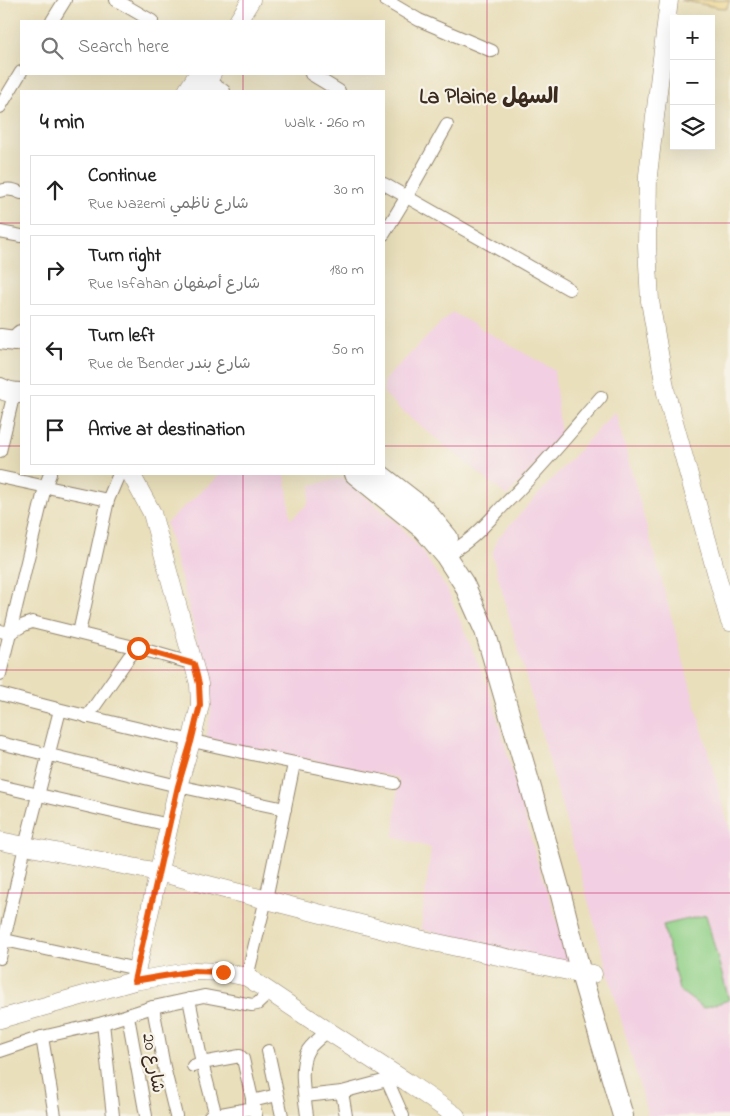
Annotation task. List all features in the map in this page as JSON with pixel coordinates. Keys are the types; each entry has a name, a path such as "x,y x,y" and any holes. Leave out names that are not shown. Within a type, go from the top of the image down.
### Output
{"main road":[{"path":"356,475 451,552"},
{"path":"380,475 424,509 451,552 485,631 575,945 587,974 634,1116"},
{"path":"587,974 623,1116"}],"street":[{"path":"53,20 65,0"},
{"path":"116,0 150,20"},
{"path":"239,20 251,0"},
{"path":"385,0 419,20 492,51"},
{"path":"669,0 648,175 647,246 650,301 666,393 730,622"},
{"path":"0,107 20,74"},
{"path":"313,75 337,90"},
{"path":"188,90 203,79 222,90"},
{"path":"385,232 447,125"},
{"path":"0,185 18,191"},
{"path":"385,185 569,289"},
{"path":"0,191 9,189 18,191"},
{"path":"0,232 20,236"},
{"path":"0,451 8,391"},
{"path":"451,552 474,537 530,480 601,397"},
{"path":"0,674 5,632 17,606 50,475"},
{"path":"79,633 108,500 120,475"},
{"path":"132,475 152,513 194,664 199,684 200,705 178,786 136,975"},
{"path":"0,477 108,500"},
{"path":"5,632 32,622 194,664"},
{"path":"87,716 129,657 138,648"},
{"path":"0,694 191,742 394,784"},
{"path":"0,958 2,939 60,710"},
{"path":"0,743 178,786 285,809"},
{"path":"247,977 266,899 294,764"},
{"path":"0,786 169,825"},
{"path":"0,841 158,872 419,939 587,974"},
{"path":"2,939 136,975"},
{"path":"0,1019 136,975 194,971 223,972 247,977 456,1116"},
{"path":"0,1051 42,1037 103,1023 188,998 204,996 252,1005 257,1004 270,992"},
{"path":"188,998 198,1065 214,1116 254,1108 276,1095"},
{"path":"153,1008 164,1068 176,1116"},
{"name":"شارع 20","path":"128,1016 146,1116"},
{"path":"103,1023 113,1116"},
{"path":"308,1116 303,1067 305,1057 308,1049 328,1030"},
{"path":"42,1037 55,1116"},
{"path":"268,1051 282,1116"},
{"path":"198,1065 240,1056 243,1059 254,1108"},
{"path":"305,1096 342,1092 387,1080 407,1082"},
{"path":"387,1080 403,1116"},
{"path":"342,1092 346,1116"}],"shaded area":[{"path":"452,312 554,370 561,436 507,496 400,409 385,394 385,379"},
{"path":"615,411 730,831 730,1116 648,1116 492,555 497,539"},
{"path":"220,475 285,475 291,519 308,504 311,485 342,478 397,523 422,551 448,591 492,698 539,867 574,969 421,929 431,848 394,837 398,778 206,738 211,711 211,691 166,523"}],"green space":[{"path":"706,915 729,1000 703,1008 679,990 663,925"}],"sand":[{"path":"681,0 730,0 726,9"}],"district":[{"name":"La Plaine السهل","path":"489,95"}],"route":[{"path":"138,648 194,664 199,684 200,705 178,786 134,981 194,971 223,972"}]}
